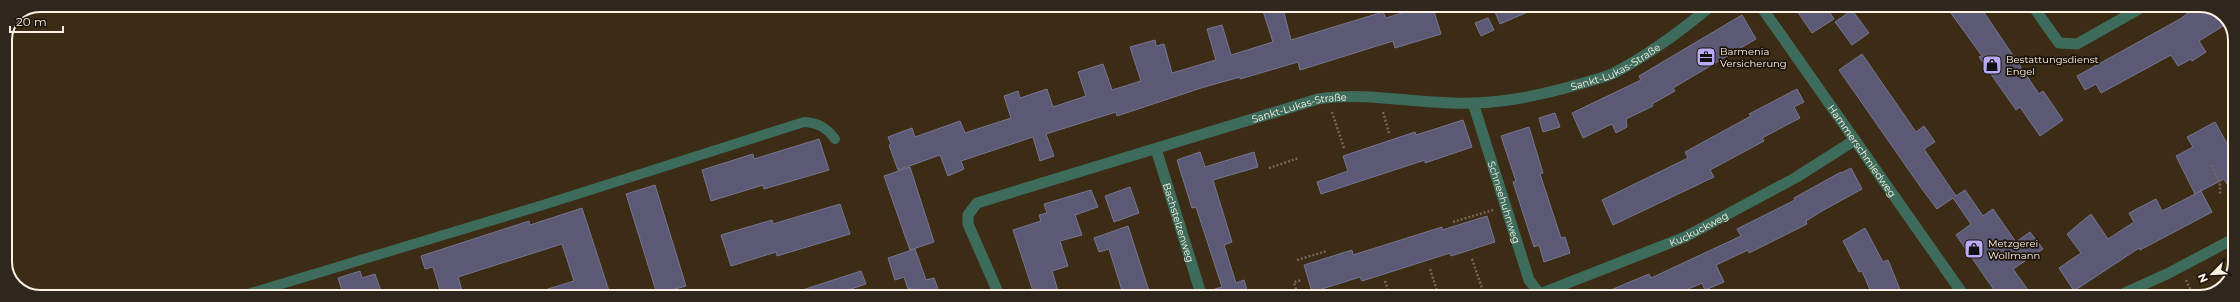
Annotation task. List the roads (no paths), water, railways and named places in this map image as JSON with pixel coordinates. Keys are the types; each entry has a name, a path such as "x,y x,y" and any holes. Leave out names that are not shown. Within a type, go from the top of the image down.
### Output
{"street":[{"name":"Sankt-Lukas-Straße","path":"997,290 968,224 968,215 977,203 1303,103 1328,98 1378,96 1424,102 1473,103 1508,101 1553,92 1611,74 1664,42 1703,12"},
{"name":"Hammerschmiedweg","path":"1765,12 1960,290"},
{"path":"2037,12 2059,43 2077,44 2134,12"},
{"name":"Schneehuhnweg","path":"1473,103 1530,280 1536,290"},
{"name":"Kuckuckweg","path":"1554,290 1685,237 1795,178 1855,140"},
{"name":"Bachstelzenweg","path":"1156,149 1200,290"},
{"path":"2131,290 2169,273 2228,242"}],"lane":[{"path":"261,290 804,122 816,123 828,129 835,139"}],"place":[{"name":"Barmenia Versicherung","path":"1706,57"},
{"name":"Bestattungsdienst Engel","path":"1992,65"},
{"name":"Metzgerei Wollmann","path":"1974,249"}]}
